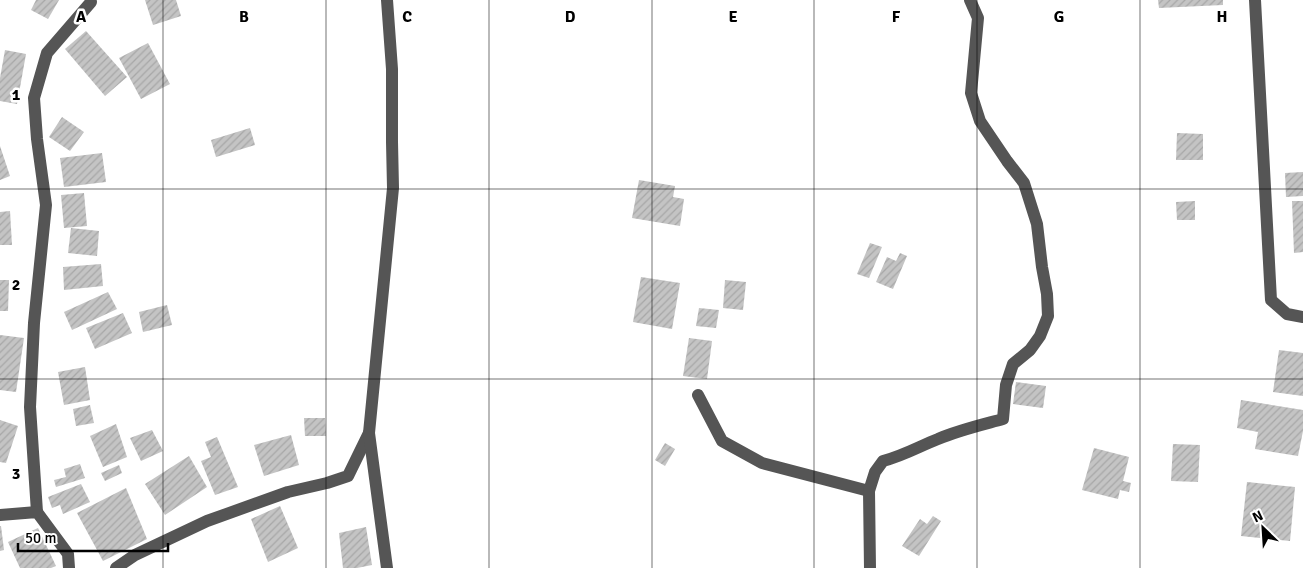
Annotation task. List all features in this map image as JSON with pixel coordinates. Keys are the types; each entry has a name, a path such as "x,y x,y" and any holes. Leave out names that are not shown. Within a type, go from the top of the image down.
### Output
{"street":[{"path":"387,568 368,433 393,188 392,69 388,0"},
{"path":"870,568 869,491 876,472 883,461 898,458 939,438 1003,419 1006,385 1012,364 1030,350 1040,336 1048,316 1047,294 1037,224 1024,183 980,121 971,93 978,18 970,0"},
{"path":"1255,0 1270,300 1287,314 1303,317"},
{"path":"69,568 68,554 37,512 30,407 34,324 46,205 37,139 34,98 47,54 91,2"},
{"path":"698,395 722,441 762,463 869,491"},
{"path":"116,568 135,555 207,521 288,492 348,476 368,433"},
{"path":"0,515 37,512"}],"building":[{"path":"36,0 59,0 48,19 31,10"},
{"path":"145,0 176,0 181,16 153,25"},
{"path":"1158,0 1223,0 1223,5 1159,8"},
{"path":"86,31 127,77 105,96 65,49"},
{"path":"148,43 170,84 141,99 119,58"},
{"path":"5,50 26,54 17,104 0,101 0,78"},
{"path":"62,117 84,132 70,151 49,137"},
{"path":"250,128 255,145 216,157 211,140"},
{"path":"1177,133 1203,134 1203,160 1176,160"},
{"path":"0,146 10,176 0,180"},
{"path":"102,153 106,182 64,187 60,158"},
{"path":"1303,172 1303,196 1286,197 1285,173"},
{"path":"639,180 675,186 673,197 684,199 680,226 632,218"},
{"path":"84,193 87,226 64,228 61,195"},
{"path":"1195,201 1195,220 1177,220 1176,202"},
{"path":"1292,201 1303,201 1303,252 1294,253"},
{"path":"10,211 12,245 0,245 0,212"},
{"path":"71,228 99,231 97,256 68,253"},
{"path":"870,243 882,247 869,278 857,274"},
{"path":"900,253 907,256 893,289 876,282 887,257 896,261"},
{"path":"101,264 103,286 64,290 63,267"},
{"path":"641,277 680,283 672,329 633,322"},
{"path":"0,280 9,280 8,311 0,311"},
{"path":"725,280 746,282 743,310 723,308"},
{"path":"108,292 117,309 72,330 64,312"},
{"path":"167,305 172,325 143,332 139,312"},
{"path":"699,308 719,310 716,328 696,326"},
{"path":"123,313 132,333 95,349 86,328"},
{"path":"0,335 24,338 16,392 0,390"},
{"path":"689,338 712,341 707,379 683,376"},
{"path":"1279,350 1303,353 1303,396 1273,392"},
{"path":"85,367 90,400 64,405 58,372"},
{"path":"1016,382 1046,386 1043,408 1013,404"},
{"path":"1241,400 1303,410 1303,431 1298,456 1255,449 1258,432 1237,428"},
{"path":"90,405 94,423 76,426 73,409"},
{"path":"304,418 325,418 326,436 305,436"},
{"path":"0,420 18,426 6,463 0,462"},
{"path":"116,424 127,457 103,467 90,436"},
{"path":"152,430 163,451 141,461 130,438"},
{"path":"291,435 299,465 264,476 254,445"},
{"path":"217,437 238,487 215,495 201,461 211,457 205,442"},
{"path":"665,443 675,449 665,466 655,460"},
{"path":"1173,444 1200,445 1198,482 1171,481"},
{"path":"1094,448 1129,457 1123,481 1131,483 1129,492 1120,490 1118,499 1082,490"},
{"path":"189,456 207,487 165,515 145,484"},
{"path":"80,464 85,478 56,487 54,480 66,477 64,469"},
{"path":"119,465 122,473 105,481 101,473"},
{"path":"1247,482 1295,487 1290,541 1241,536"},
{"path":"81,484 90,502 63,514 60,505 52,508 48,497"},
{"path":"126,488 147,539 103,561 77,513"},
{"path":"280,506 298,548 268,562 251,519"},
{"path":"933,516 941,521 919,556 902,546 920,519 927,524"},
{"path":"0,526 4,550 0,551"},
{"path":"366,527 372,565 343,568 339,533"},
{"path":"38,528 56,566 51,568 20,568 8,542"}]}
